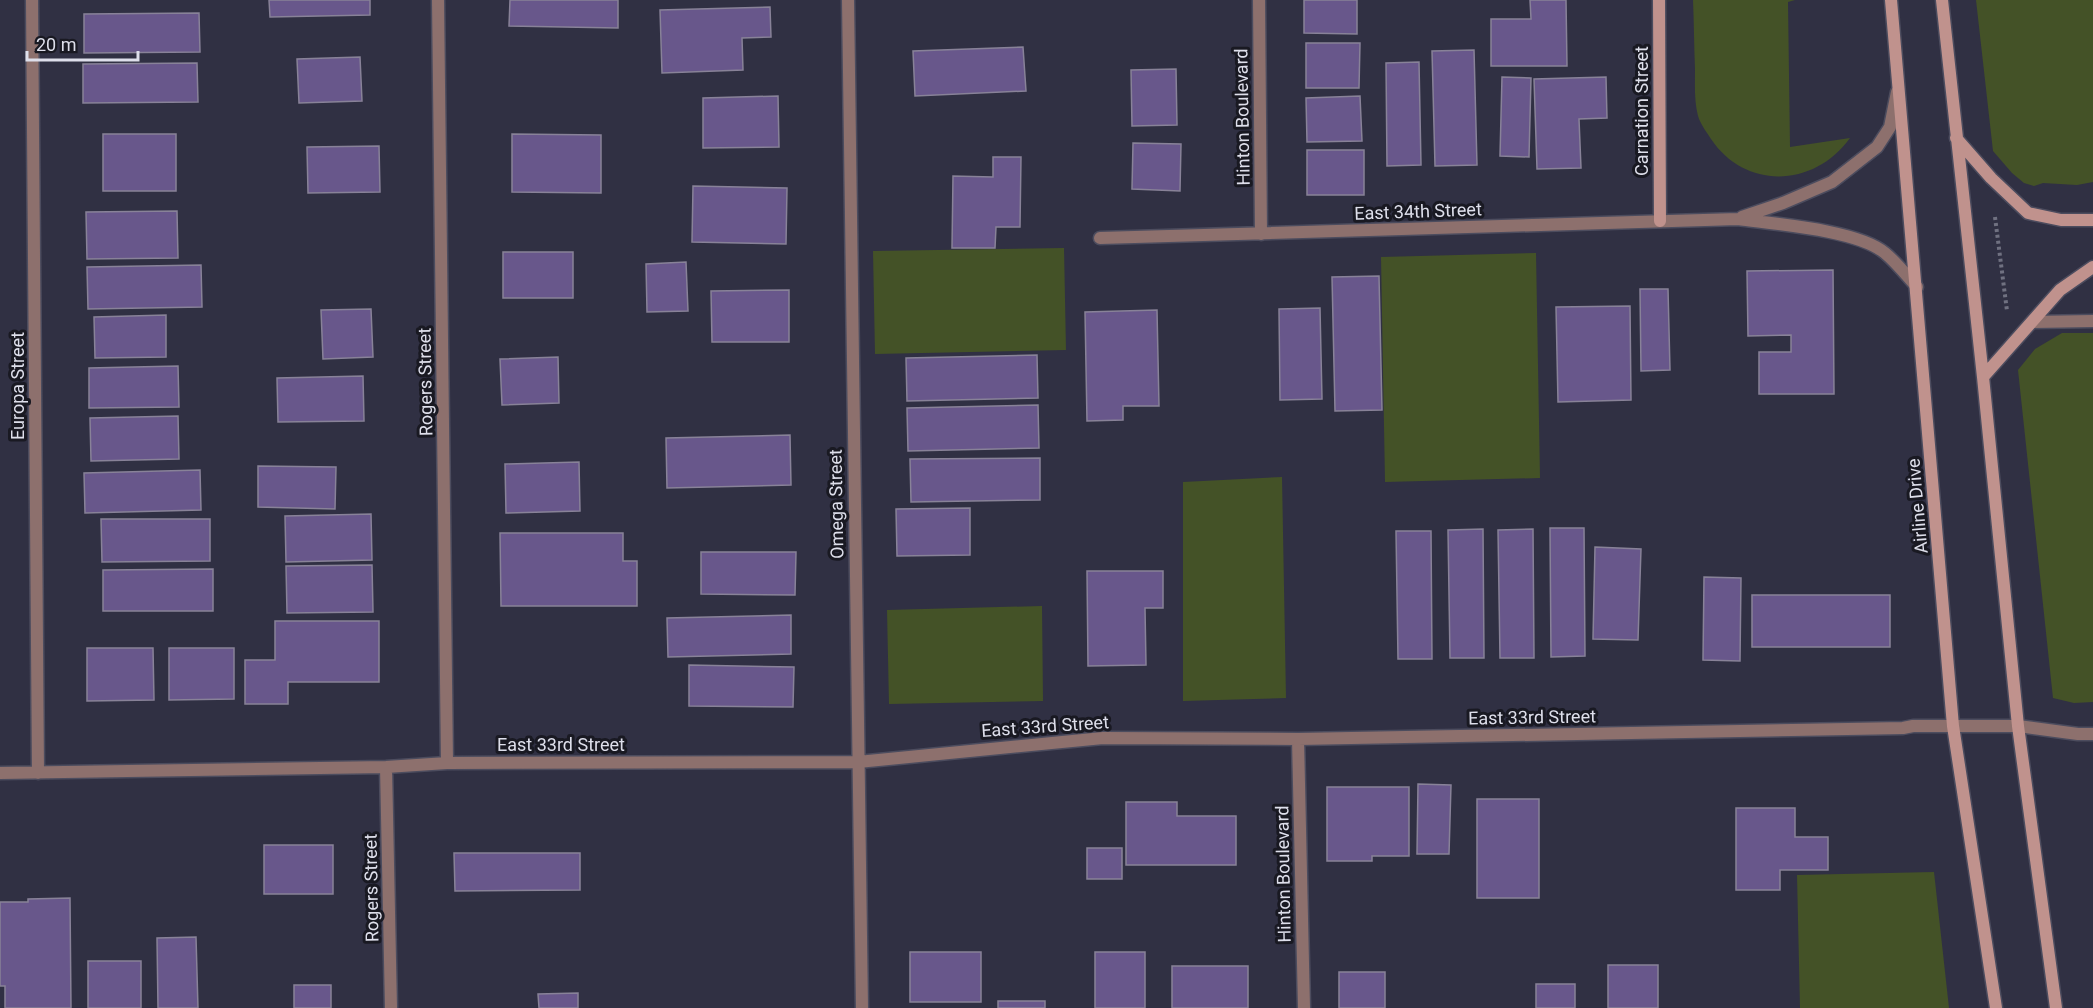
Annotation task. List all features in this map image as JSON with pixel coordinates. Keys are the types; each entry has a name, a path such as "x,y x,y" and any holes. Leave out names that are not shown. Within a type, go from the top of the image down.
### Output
{"main road":[{"name":"Carnation Street","path":"1659,0 1660,221"},
{"name":"Airline Drive","path":"1891,0 1953,726 1996,1008"},
{"path":"1942,0 2018,726 2056,1008"},
{"path":"1956,138 1991,178 2028,213 2061,220 2093,220"},
{"path":"1983,377 2060,290 2093,267"}],"street":[{"name":"Europa Street","path":"32,0 38,773"},
{"name":"Rogers Street","path":"438,0 447,763"},
{"name":"Omega Street","path":"848,0 861,1008"},
{"name":"Hinton Boulevard","path":"1258,0 1261,234"},
{"name":"East 34th Street","path":"1738,219 1832,182 1877,147 1890,127 1899,80"},
{"name":"East 34th Street","path":"1100,238 1738,219 1834,233 1857,240 1884,252 1917,287"},
{"path":"2033,322 2093,321"},
{"name":"East 33rd Street","path":"0,773 387,767 447,763 858,762 1103,738 1298,739 1953,726 2018,726 2093,734"},
{"name":"Hinton Boulevard","path":"1298,739 1304,1008"},
{"name":"Rogers Street","path":"387,767 391,1008"}],"path":[{"path":"1994,207 2009,321"}],"green space":[{"path":"1693,0 1795,0 1788,2 1790,147 1850,138 1835,154 1818,166 1800,174 1780,176 1761,174 1743,168 1726,156 1706,132 1697,113"},
{"path":"1976,0 2093,0 2093,182 2077,185 2043,183 2034,186 2024,183 1993,151"},
{"path":"1064,248 1066,350 875,354 873,251"},
{"path":"1536,253 1540,478 1385,482 1381,257"},
{"path":"2062,333 2093,333 2093,702 2074,703 2053,698 2018,370 2035,349"},
{"path":"1282,477 1286,698 1183,701 1183,482"},
{"path":"1042,606 1043,701 889,704 887,610"},
{"path":"1934,872 1949,1008 1800,1008 1797,875"}],"building":[{"path":"269,0 370,0 370,15 270,17"},
{"path":"510,0 618,0 618,28 509,26"},
{"path":"1304,0 1357,0 1357,34 1304,33"},
{"path":"1530,0 1566,0 1567,66 1491,66 1491,19 1531,19"},
{"path":"770,7 771,37 742,38 743,70 662,73 660,10"},
{"path":"199,13 200,52 84,53 84,14"},
{"path":"1306,43 1360,43 1359,88 1306,88"},
{"path":"1023,47 1026,91 915,96 913,51"},
{"path":"1474,50 1477,165 1435,166 1432,51"},
{"path":"360,57 362,101 299,103 297,59"},
{"path":"1419,62 1421,165 1387,166 1386,63"},
{"path":"197,63 198,102 83,103 83,64"},
{"path":"1176,69 1177,125 1132,126 1131,70"},
{"path":"1502,77 1531,78 1529,157 1500,156"},
{"path":"1606,77 1607,118 1579,119 1581,168 1537,169 1534,79"},
{"path":"778,96 779,147 703,148 703,98"},
{"path":"1360,96 1362,141 1307,142 1306,98"},
{"path":"103,134 176,134 176,191 103,191"},
{"path":"512,134 601,135 601,193 512,192"},
{"path":"1133,143 1181,144 1180,191 1132,189"},
{"path":"379,146 380,192 308,193 307,147"},
{"path":"1307,150 1364,150 1364,195 1307,195"},
{"path":"993,157 1021,157 1020,227 996,227 995,248 952,248 953,176 993,177"},
{"path":"693,186 787,188 786,244 692,242"},
{"path":"177,211 178,258 87,259 86,212"},
{"path":"503,252 573,252 573,298 503,298"},
{"path":"686,262 688,311 647,312 646,264"},
{"path":"201,265 202,307 88,309 87,267"},
{"path":"1833,270 1834,394 1759,394 1759,352 1791,352 1791,335 1748,336 1747,271"},
{"path":"1379,276 1382,410 1335,411 1332,277"},
{"path":"1640,289 1668,289 1670,370 1641,371"},
{"path":"789,290 789,342 712,342 711,291"},
{"path":"1630,306 1631,400 1558,402 1556,307"},
{"path":"1320,308 1322,399 1280,400 1279,309"},
{"path":"371,309 373,357 323,359 321,310"},
{"path":"1157,310 1159,406 1123,406 1123,420 1087,421 1085,312"},
{"path":"166,315 166,357 95,358 94,317"},
{"path":"1037,355 1038,398 907,401 906,358"},
{"path":"558,357 559,403 502,405 500,359"},
{"path":"178,366 179,407 89,408 89,368"},
{"path":"363,376 364,421 278,422 277,378"},
{"path":"1038,405 1039,448 908,451 907,408"},
{"path":"178,416 179,459 91,461 90,418"},
{"path":"790,435 791,485 667,488 666,438"},
{"path":"1040,458 1040,500 911,502 910,459"},
{"path":"579,462 580,511 506,513 505,464"},
{"path":"258,466 336,467 335,509 258,507"},
{"path":"200,470 201,510 85,513 84,473"},
{"path":"970,508 970,555 897,556 896,509"},
{"path":"371,514 372,560 286,562 285,516"},
{"path":"101,519 210,519 210,561 102,562"},
{"path":"1550,528 1584,528 1585,656 1551,657"},
{"path":"1483,529 1484,658 1450,658 1448,530"},
{"path":"1533,529 1534,658 1500,658 1498,530"},
{"path":"1396,531 1431,531 1432,659 1398,659"},
{"path":"500,533 623,533 623,561 637,561 637,606 501,606"},
{"path":"1595,547 1641,549 1638,640 1593,639"},
{"path":"701,552 796,552 795,595 701,594"},
{"path":"372,565 373,612 287,613 286,566"},
{"path":"213,569 213,611 103,611 103,570"},
{"path":"1087,571 1163,571 1163,608 1145,608 1146,665 1088,666"},
{"path":"1704,577 1741,578 1740,661 1703,660"},
{"path":"1752,595 1890,595 1890,647 1752,647"},
{"path":"791,615 791,654 668,657 667,618"},
{"path":"275,621 379,621 379,682 288,682 288,704 245,704 245,660 275,660"},
{"path":"87,648 153,648 154,700 87,701"},
{"path":"169,648 234,648 234,699 169,700"},
{"path":"689,665 794,667 793,707 689,706"},
{"path":"1418,784 1451,785 1449,854 1417,854"},
{"path":"1327,787 1409,787 1409,856 1372,856 1372,861 1327,861"},
{"path":"1477,799 1539,799 1539,898 1477,898"},
{"path":"1126,802 1177,802 1177,816 1236,816 1236,865 1126,865"},
{"path":"1736,808 1795,808 1795,837 1828,837 1828,870 1780,870 1780,890 1736,890"},
{"path":"264,845 333,845 333,894 264,894"},
{"path":"1087,848 1122,848 1122,879 1087,879"},
{"path":"454,853 580,853 580,890 455,891"},
{"path":"70,898 71,1008 5,1008 5,986 0,986 0,902"},
{"path":"196,937 198,1008 158,1008 157,938"},
{"path":"910,952 981,952 981,1002 910,1002"},
{"path":"1095,952 1145,952 1145,1008 1095,1008"},
{"path":"88,961 141,961 141,1008 88,1008"},
{"path":"1608,965 1658,965 1658,1008 1608,1008"},
{"path":"1172,966 1248,966 1248,1008 1172,1008"},
{"path":"1339,972 1385,972 1385,1008 1339,1008"},
{"path":"1536,984 1575,984 1575,1008 1536,1008"},
{"path":"294,985 331,985 331,1008 294,1008"},
{"path":"578,993 578,1008 539,1008 538,994"},
{"path":"998,1001 1045,1001 1045,1008 998,1008"}]}
